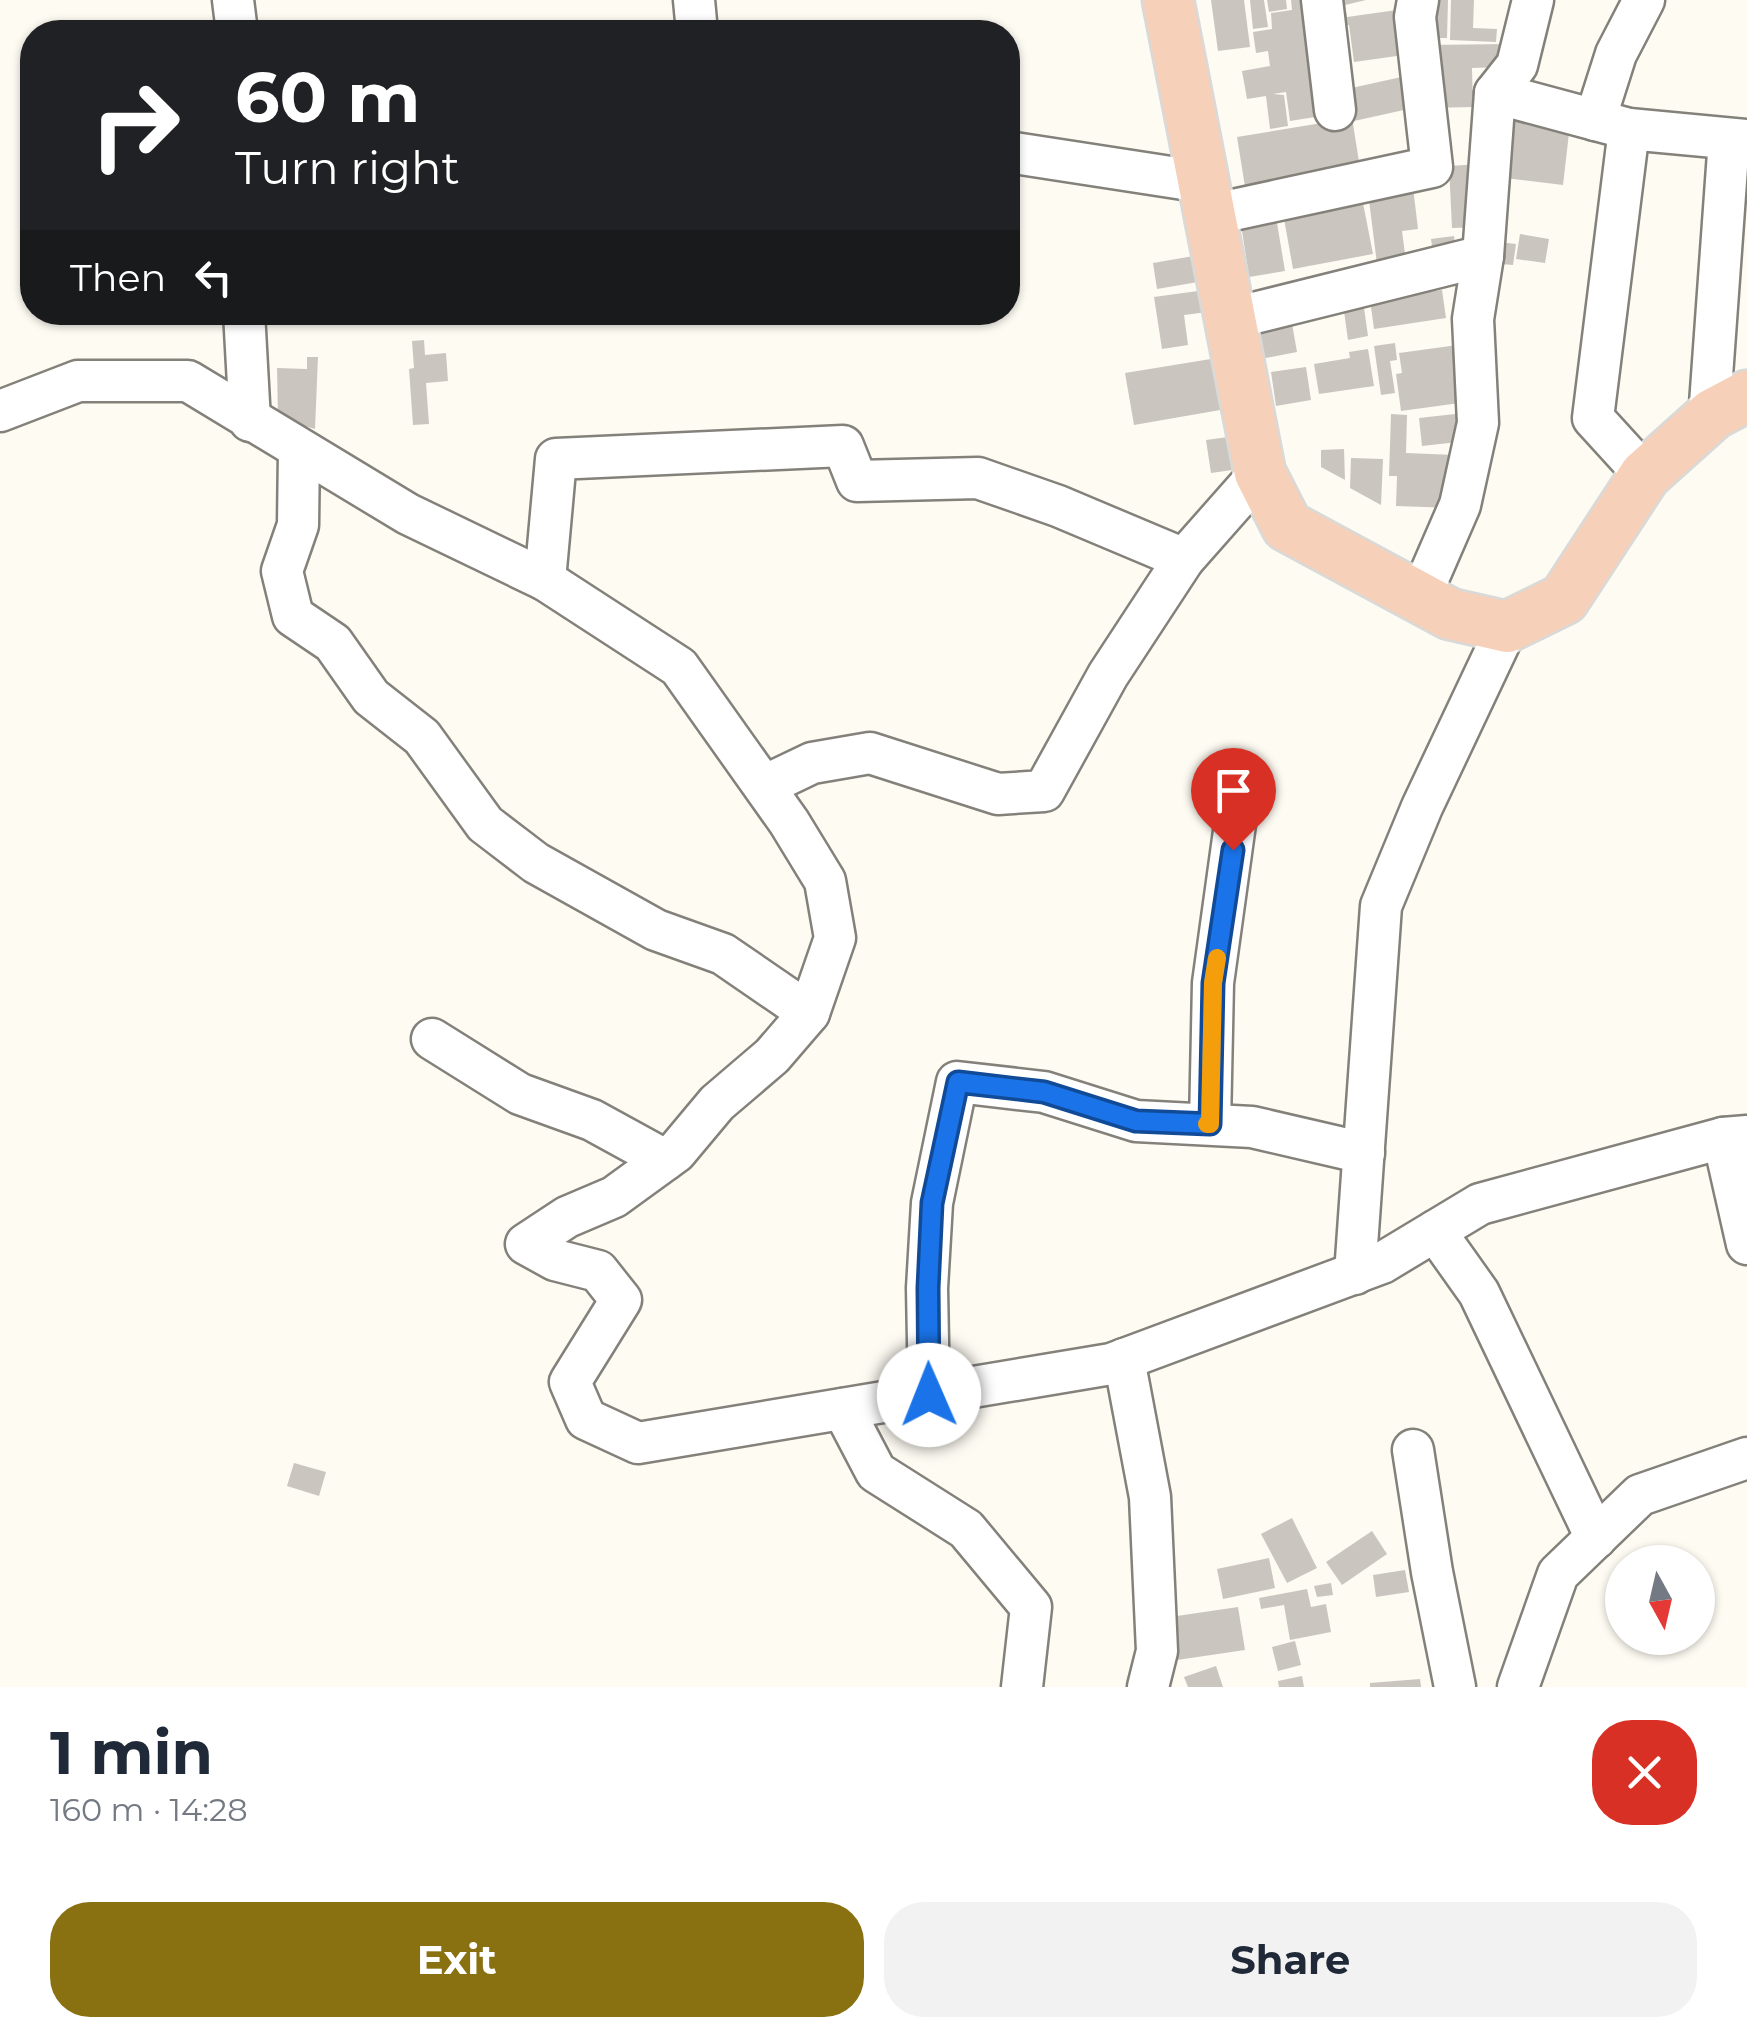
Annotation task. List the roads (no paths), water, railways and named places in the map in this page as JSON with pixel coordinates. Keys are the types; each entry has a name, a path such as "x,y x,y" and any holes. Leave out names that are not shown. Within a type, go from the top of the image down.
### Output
{"main road":[{"path":"1168,0 1260,473 1287,526 1450,614 1506,627 1564,599 1645,476 1728,407"}],"street":[{"path":"1322,0 1335,110"},
{"path":"1020,155 1206,198 1432,167 1415,17 1418,0"},
{"path":"1420,598 1460,505 1478,423 1473,319 1484,256 1496,93 1518,65 1534,0"},
{"path":"1644,0 1616,54 1593,418 1645,476"},
{"path":"1496,93 1612,124 1738,140 1728,407"},
{"path":"1230,320 1484,256"},
{"path":"245,325 250,422"},
{"path":"0,411 78,381 188,382 408,514 545,580 679,667 764,786 824,881 835,938 809,1013 772,1056 717,1103 676,1152 614,1198 568,1217 526,1244 555,1260 598,1270 621,1300 570,1382 586,1419 638,1444 1124,1359 1382,1263 1480,1204 1735,1137 1747,1244"},
{"path":"545,580 556,460 843,446 857,482 978,478 1184,558"},
{"path":"299,450 298,525 282,570 294,616 333,643 371,697 422,737 485,824 536,863 656,930 723,954 809,1013"},
{"path":"764,786 812,763 870,753 998,794 1044,791 1108,675 1184,558 1260,473"},
{"path":"1356,1274 1381,906 1422,806 1506,627"},
{"path":"1210,1124 1213,983 1241,782"},
{"path":"432,1038 520,1094 592,1120 666,1160"},
{"path":"929,1395 932,1203 958,1082 1044,1092 1136,1121 1252,1127 1364,1153"},
{"path":"1435,1232 1479,1293 1596,1538"},
{"path":"1124,1359 1150,1497 1157,1651 1148,1687"},
{"path":"843,1409 876,1472 966,1530 1031,1607 1022,1687"},
{"path":"1413,1450 1455,1687"},
{"path":"1518,1687 1558,1574 1640,1495 1747,1458"}]}
